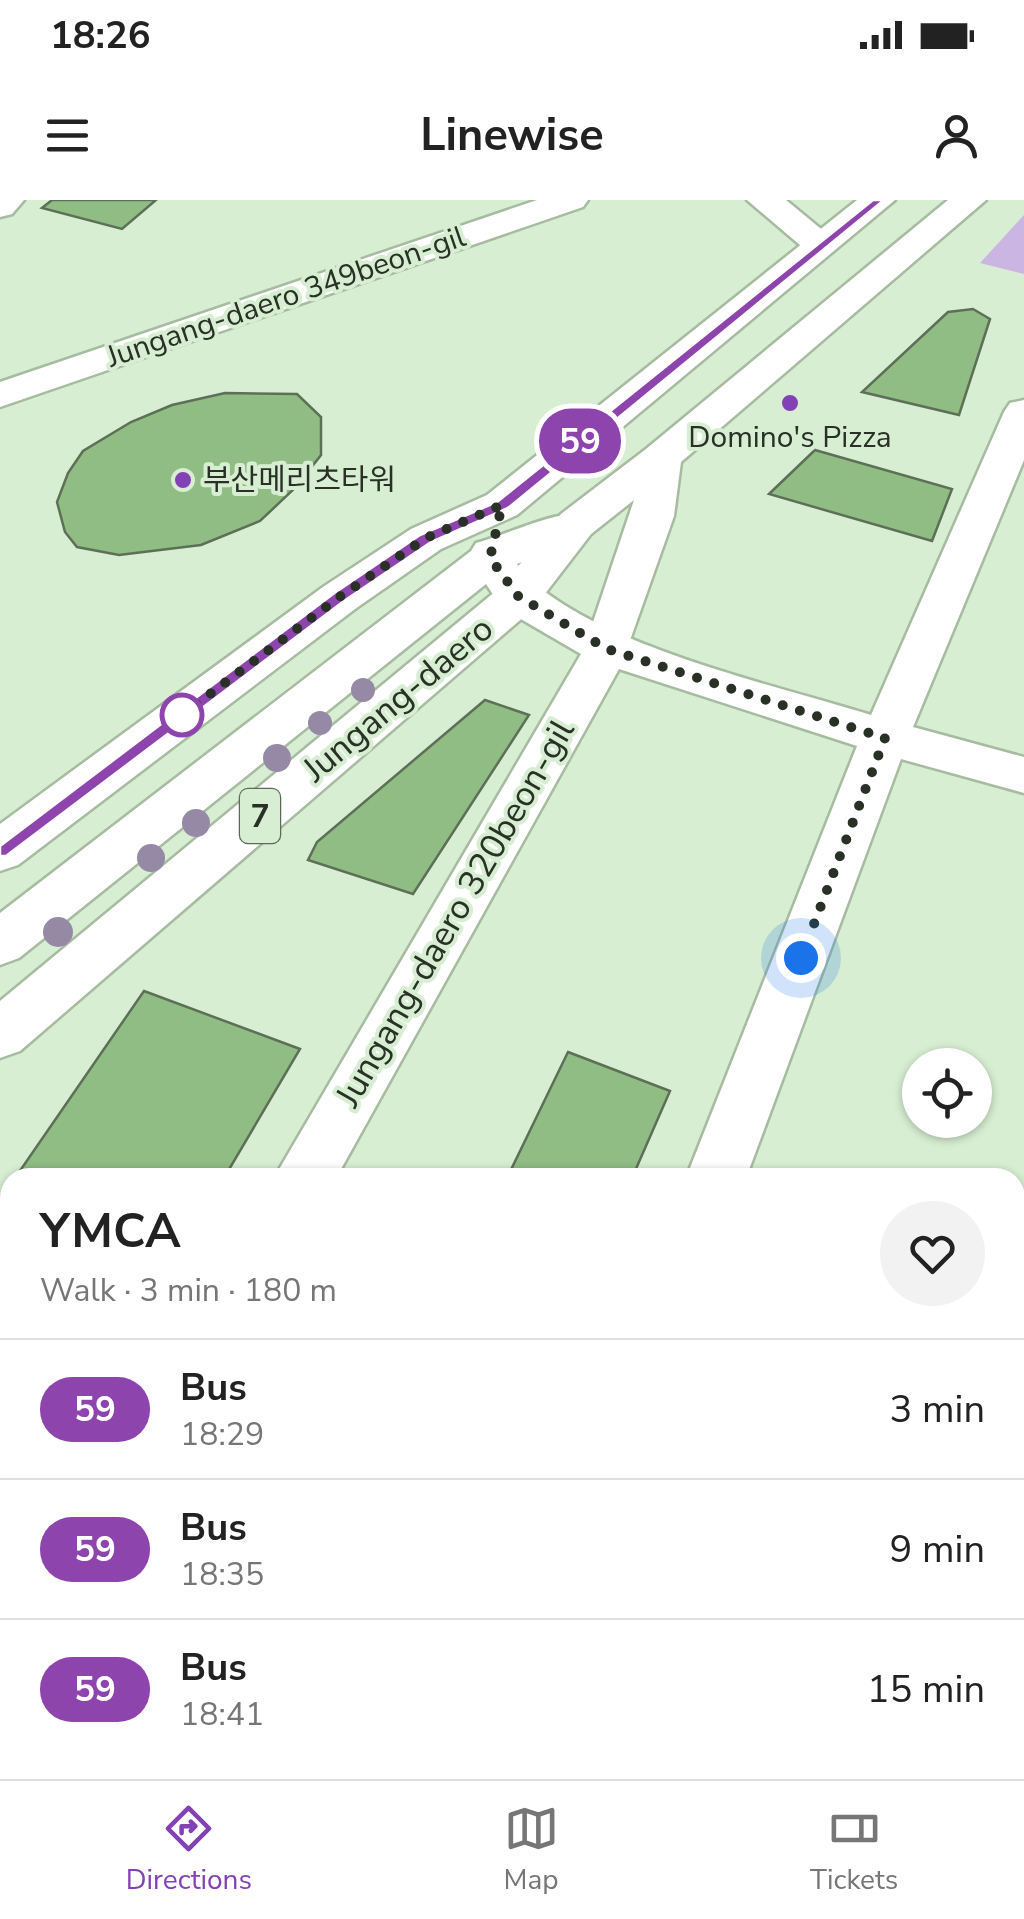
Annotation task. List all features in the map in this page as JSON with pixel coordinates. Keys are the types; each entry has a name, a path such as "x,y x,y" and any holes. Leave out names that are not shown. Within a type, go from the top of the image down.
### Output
{"main road":[{"path":"0,207 7,200"},
{"name":"Jungang-daero 349beon-gil","path":"0,395 571,200"},
{"path":"764,200 820,243"},
{"path":"0,911 460,555 502,505 820,243 878,200"},
{"name":"Jungang-daero","path":"0,1034 504,577 662,458 968,200"},
{"path":"720,1168 885,738 1024,412"},
{"name":"Jungang-daero 320beon-gil","path":"310,1168 607,649 653,516 662,458"},
{"path":"502,505 504,577"},
{"path":"0,851 338,598 426,538 502,505"},
{"path":"504,577 607,649 885,738 1024,774"},
{"path":"0,943 504,577"}],"shaded area":[{"path":"1024,215 1024,274 980,263"}],"building":[{"path":"52,200 156,200 122,229 42,208"},
{"path":"973,309 990,319 959,415 862,392 948,312"},
{"name":"부산메리츠타워","path":"225,393 297,394 321,417 321,455 296,487 260,521 201,545 119,555 77,547 65,532 57,502 68,473 83,451 131,422 172,405"},
{"path":"815,450 952,489 932,541 769,494"},
{"path":"485,700 529,715 413,894 308,860 317,842"},
{"path":"144,991 300,1049 230,1168 22,1168"},
{"path":"568,1052 670,1091 636,1168 512,1168"}],"bus line":[{"name":"59","path":"0,851 338,598 426,538 502,505 820,243 878,200"}],"place":[{"name":"Domino's Pizza","path":"790,403"},
{"name":"부산메리츠타워","path":"183,480"}],"route":[{"path":"182,715 338,598 426,538 502,505 490,558 518,596 607,649 885,738 801,958"}]}
